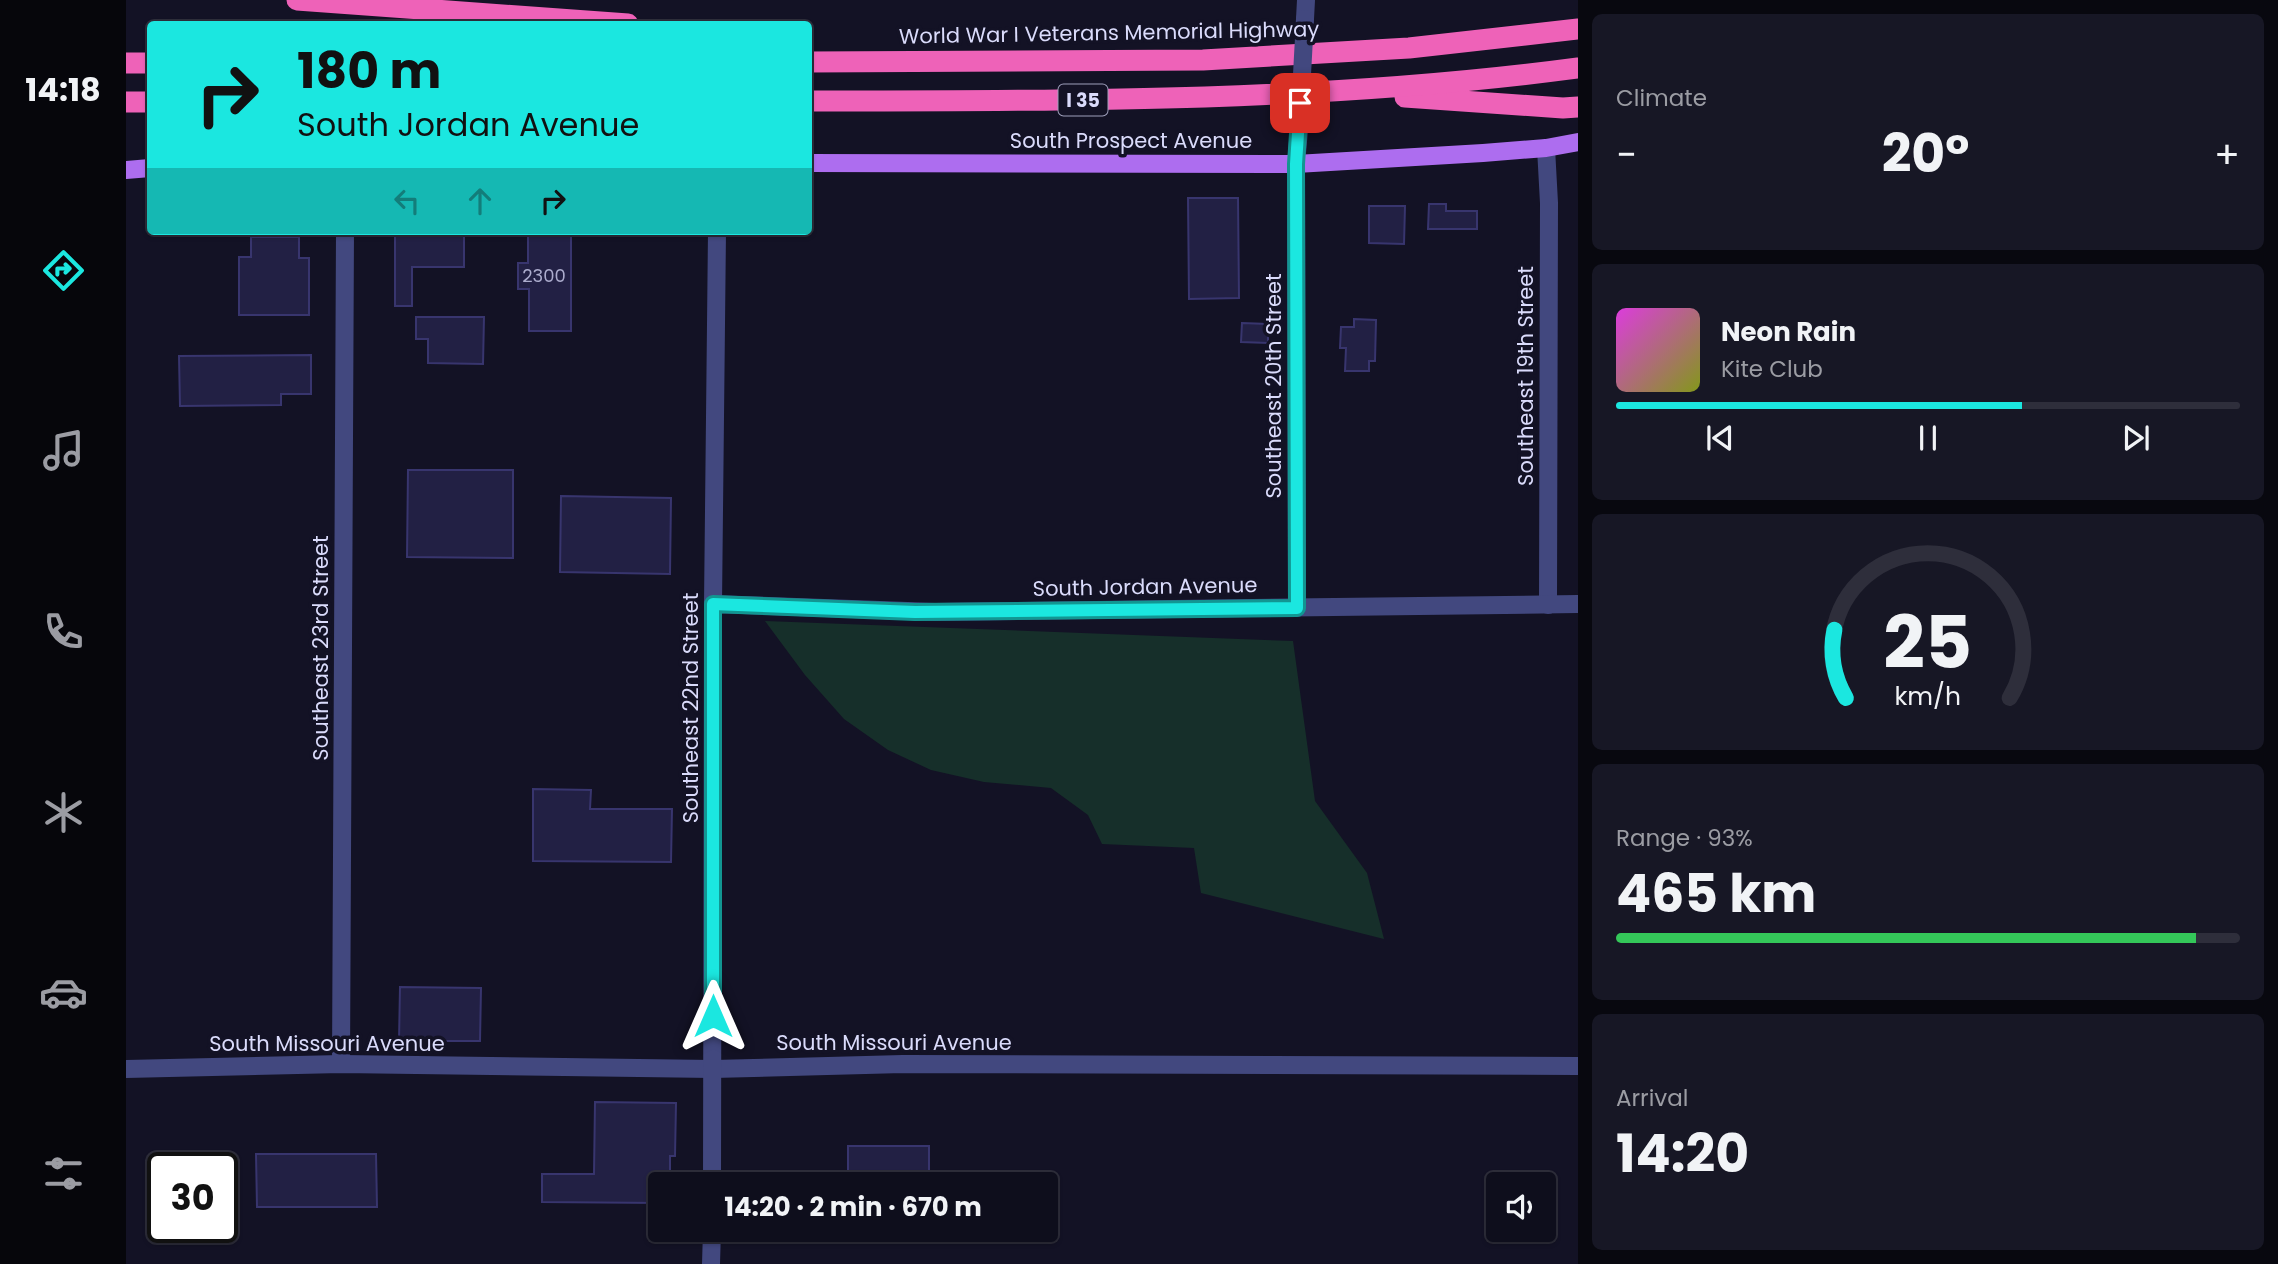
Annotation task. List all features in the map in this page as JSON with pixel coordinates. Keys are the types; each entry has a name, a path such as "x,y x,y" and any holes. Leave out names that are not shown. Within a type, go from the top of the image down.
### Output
{"highway":[{"path":"296,0 586,21"},
{"name":"World War I Veterans Memorial Highway","path":"812,62 1203,60 1331,54 1578,29"},
{"path":"812,49 908,61"},
{"path":"126,63 147,63"},
{"name":"I 35","path":"812,101 1179,99 1333,92 1578,68"},
{"path":"1333,92 1578,107"},
{"path":"812,115 902,101"},
{"path":"126,102 147,102"}],"main road":[{"name":"South Prospect Avenue","path":"812,163 1296,164 1546,148 1578,142"},
{"path":"126,170 147,168"}],"street":[{"name":"Southeast 20th Street","path":"1297,608 1296,164 1306,0"},
{"name":"Southeast 19th Street","path":"1546,148 1549,203 1548,605"},
{"name":"Southeast 23rd Street","path":"341,1064 345,235"},
{"name":"Southeast 22nd Street","path":"712,1172 717,235"},
{"name":"South Jordan Avenue","path":"713,604 888,612 1578,604"},
{"name":"South Missouri Avenue","path":"126,1069 341,1064 713,1069 903,1064 1578,1066"},
{"path":"711,1264 712,1242"}],"green space":[{"path":"765,621 1293,641 1315,801 1367,873 1384,939 1201,893 1194,848 1102,844 1088,815 1051,788 984,782 931,770 888,750 844,719 805,675"}],"building":[{"path":"1188,198 1238,198 1239,298 1189,299"},
{"path":"1429,204 1446,204 1446,211 1477,211 1477,229 1428,229"},
{"path":"1369,206 1405,206 1404,244 1369,243"},
{"path":"395,235 464,235 464,267 412,267 412,306 395,306"},
{"path":"528,235 571,235 571,331 529,331 529,289 518,289 518,263 528,263"},
{"path":"251,237 299,237 299,258 309,258 309,315 239,315 239,257 251,257"},
{"path":"416,317 484,317 483,364 428,363 428,339 416,339"},
{"path":"1354,319 1376,320 1375,361 1369,361 1369,371 1345,371 1346,348 1340,348 1341,327 1354,327"},
{"path":"1242,323 1268,324 1268,343 1241,342"},
{"path":"311,355 311,394 281,394 281,405 180,406 179,356"},
{"path":"408,470 513,470 513,558 407,557"},
{"path":"561,496 671,498 670,574 560,572"},
{"path":"533,789 591,790 590,809 672,809 671,862 533,861"},
{"path":"400,987 481,988 480,1041 399,1041"},
{"path":"595,1102 676,1103 675,1156 670,1156 670,1172 648,1172 648,1203 542,1202 542,1174 594,1174"},
{"path":"848,1146 929,1146 929,1172 848,1172"},
{"path":"256,1154 376,1154 377,1207 257,1207"}],"route":[{"path":"713,1016 713,604 915,612 1297,608 1296,164 1300,103"}]}
